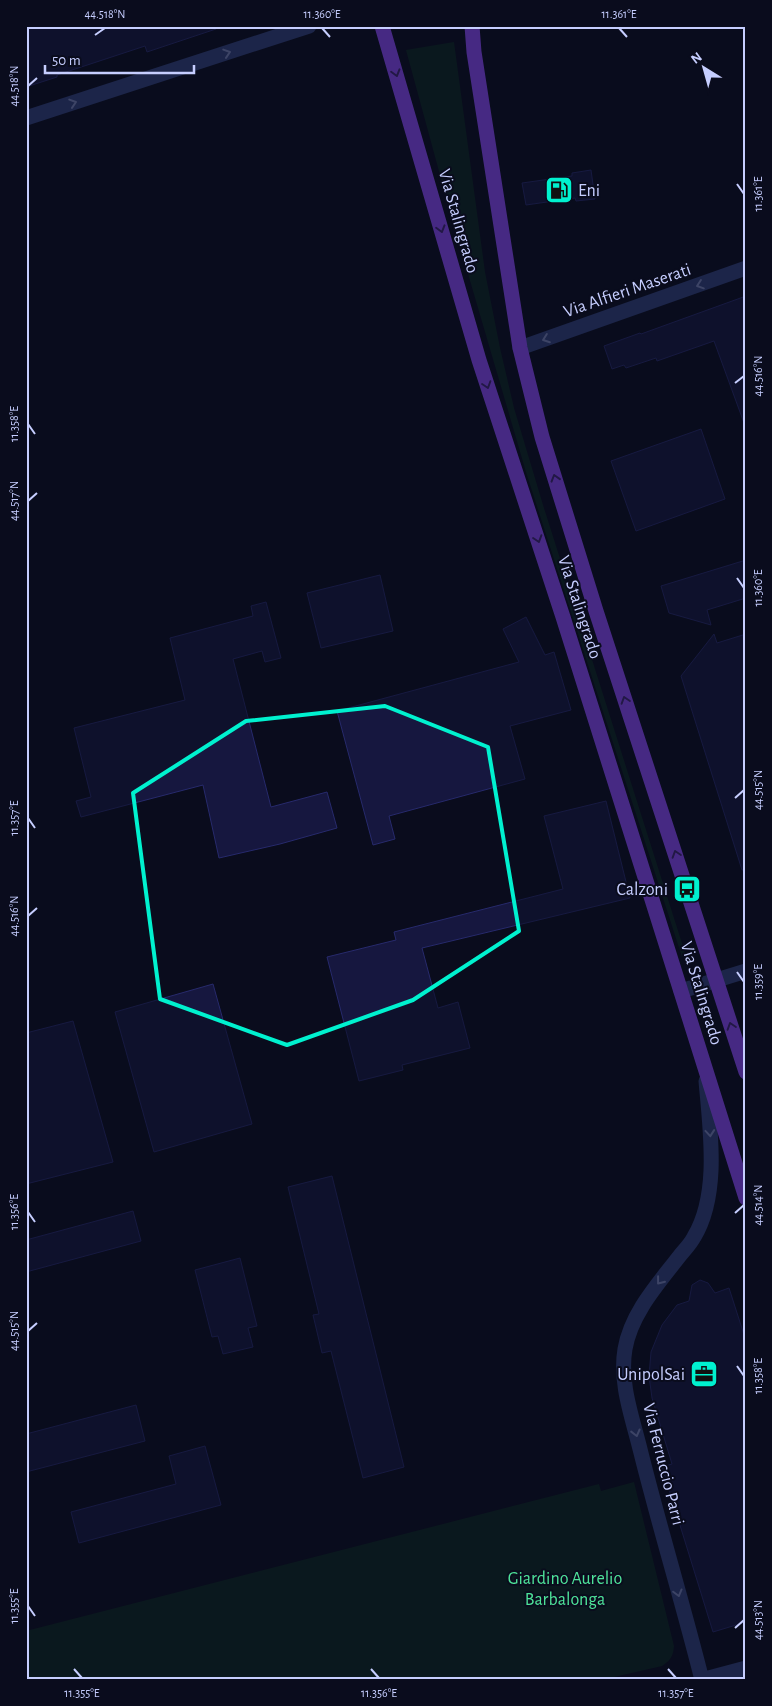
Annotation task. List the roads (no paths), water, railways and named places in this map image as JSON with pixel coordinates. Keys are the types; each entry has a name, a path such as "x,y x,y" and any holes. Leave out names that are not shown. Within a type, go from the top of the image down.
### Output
{"main road":[{"name":"Via Stalingrado","path":"382,26 479,360 563,616 746,1198"},
{"name":"Via Stalingrado","path":"472,26 474,52 520,348 542,436 596,611 716,981 742,1048 746,1072"}],"street":[{"path":"26,118 309,26"},
{"name":"Via Alfieri Maserati","path":"520,348 746,268"},
{"path":"682,991 746,971"},
{"name":"Via Ferruccio Parri","path":"705,1067 711,1142 710,1186 705,1209 694,1238 650,1293 635,1320 627,1342 623,1367 625,1388 647,1479 702,1680 746,1668"}],"place":[{"name":"Eni","path":"559,190"},
{"name":"Calzoni","path":"687,889"},
{"name":"UnipolSai","path":"704,1374"}],"park label":[{"name":"Giardino Aurelio Barbalonga","path":"565,1588"}]}
